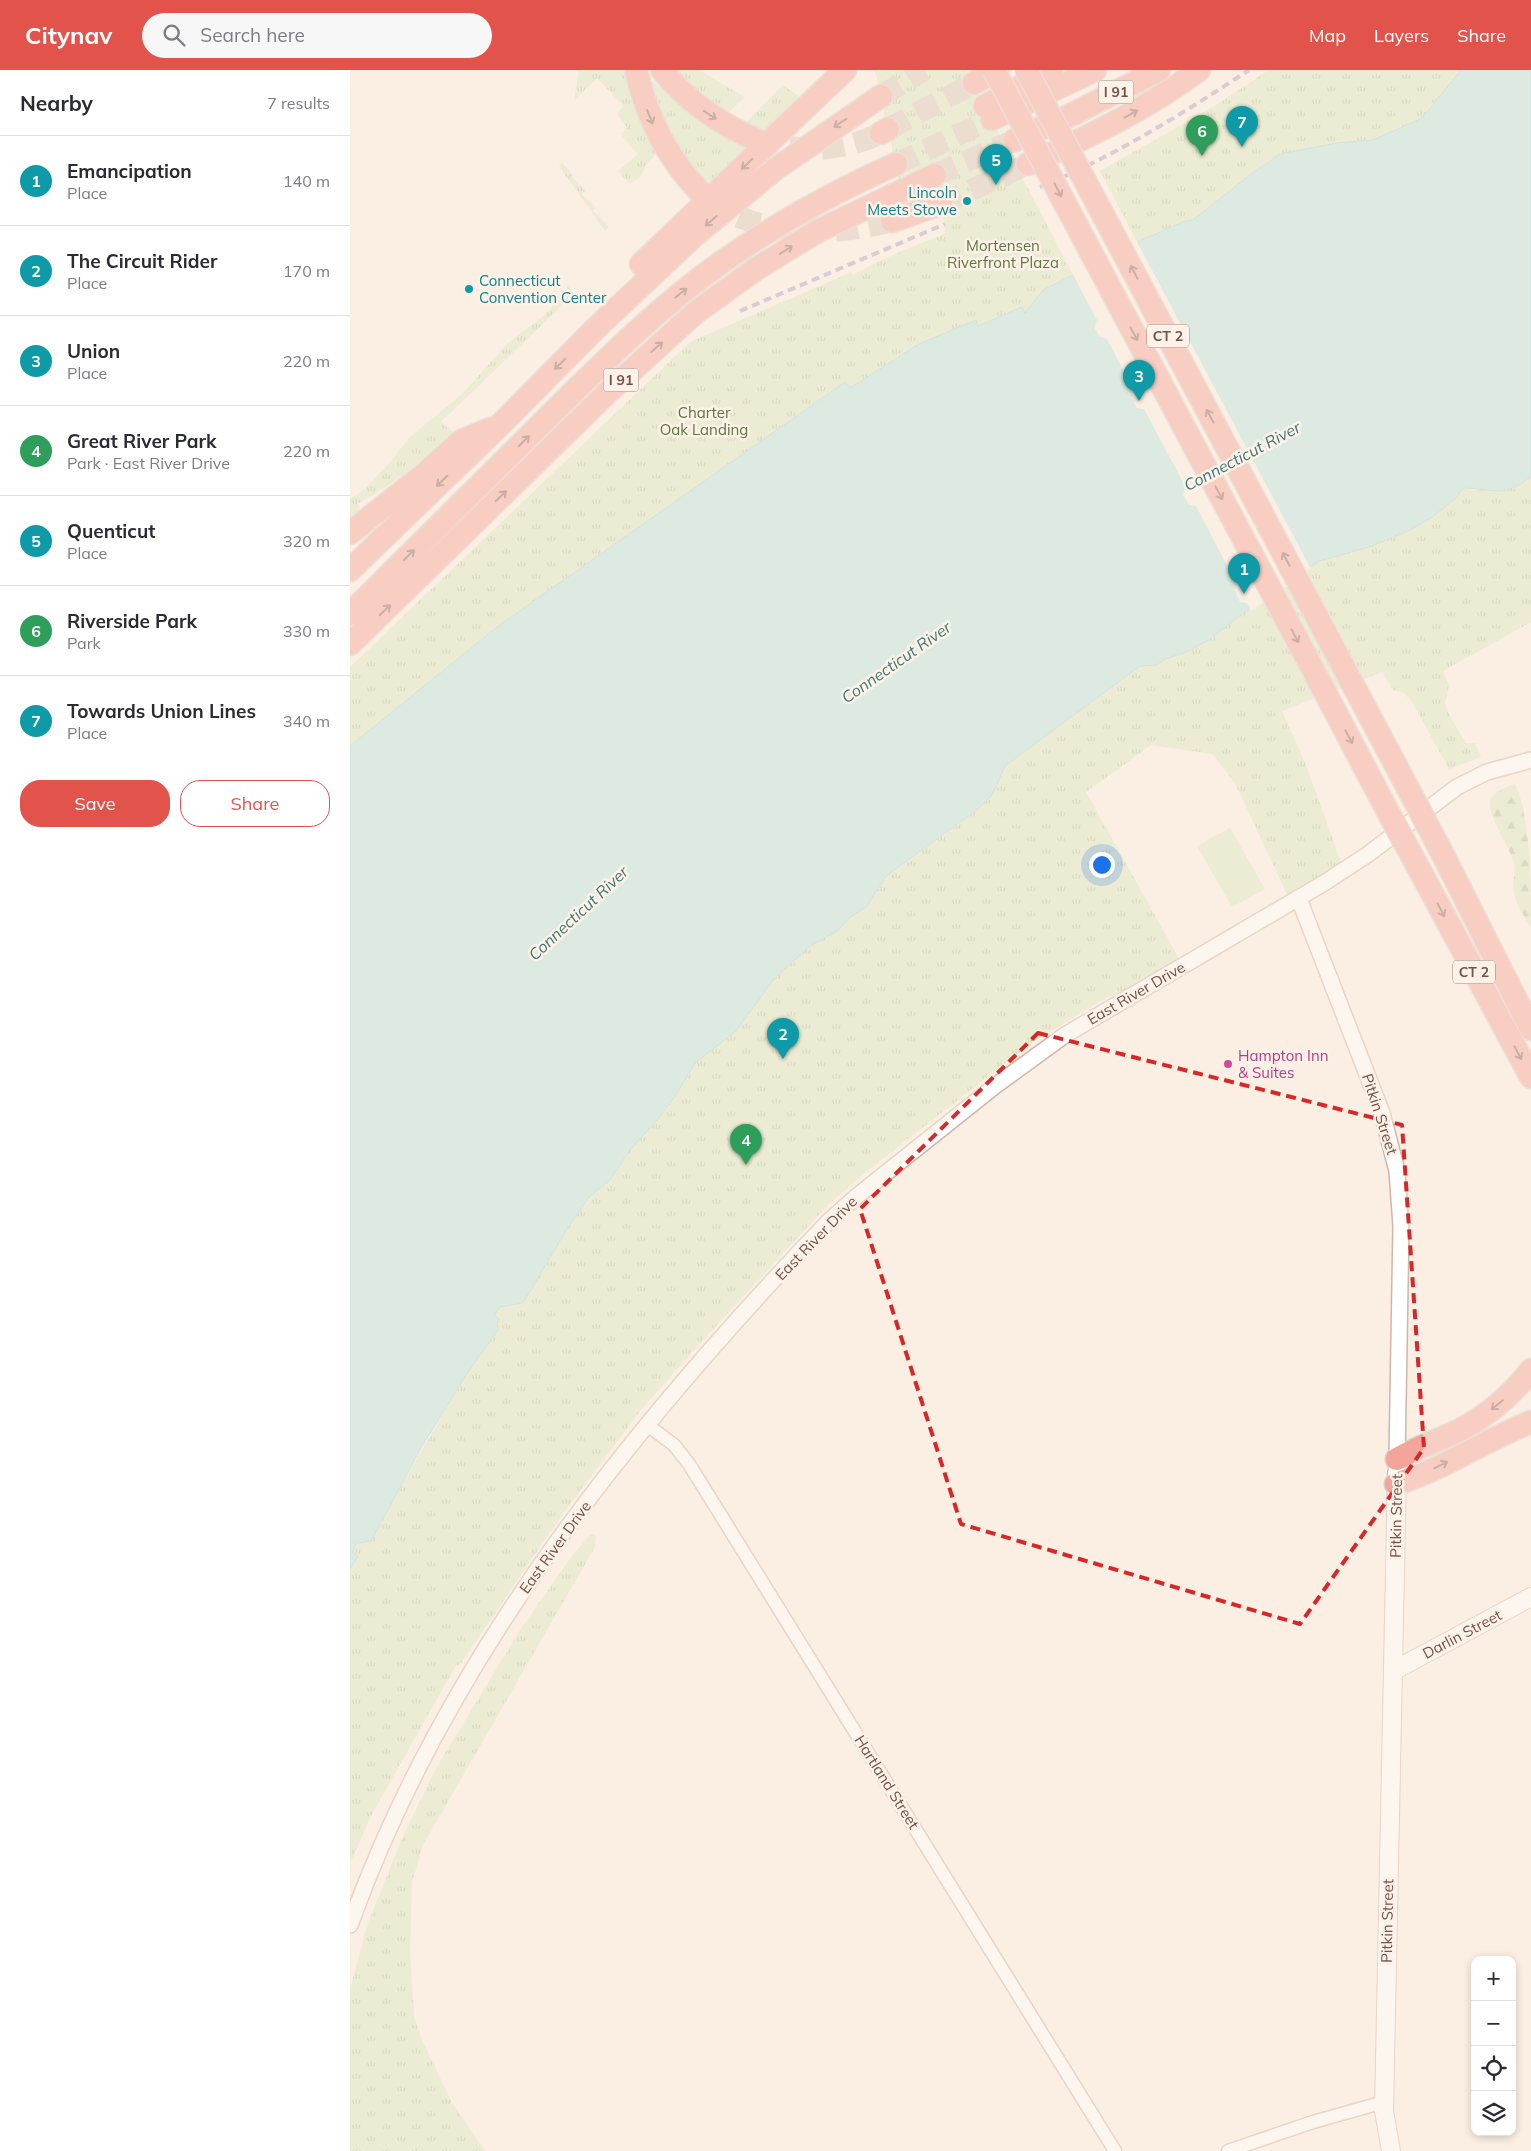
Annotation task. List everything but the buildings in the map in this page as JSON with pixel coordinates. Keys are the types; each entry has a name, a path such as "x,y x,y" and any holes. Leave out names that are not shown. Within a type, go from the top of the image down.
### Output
{"highway":[{"path":"636,70 646,107 660,138 679,169 702,194"},
{"path":"662,70 682,93 703,111 727,127 757,140"},
{"path":"595,329 604,308 628,276 846,70"},
{"name":"CT 2","path":"994,70 1531,1077"},
{"path":"974,83 998,70"},
{"name":"CT 2","path":"1026,70 1440,849 1531,1029"},
{"path":"1052,70 989,112 1095,70"},
{"name":"I 91","path":"1015,140 1072,114 1158,70"},
{"path":"1028,164 1130,115 1169,92 1199,70"},
{"path":"350,570 502,423 595,329 689,241 800,150 881,96"},
{"path":"350,614 590,375 653,317 721,262 821,199 889,144"},
{"name":"I 91","path":"350,644 607,393 696,314 749,274 811,235 853,212 935,175"},
{"path":"892,221 941,204"},
{"path":"350,533 413,483 461,441 502,423"},
{"path":"1440,849 1483,919 1531,1005"},
{"path":"1397,1459 1460,1430 1480,1418 1508,1396 1531,1370"},
{"path":"1396,1484 1422,1474 1496,1437 1531,1422"}],"main road":[{"name":"Pitkin Street","path":"1391,2151 1386,2128 1384,2102 1397,1459"},
{"name":"Darlin Street","path":"1393,1671 1531,1597"}],"street":[{"name":"East River Drive","path":"350,1925 388,1831 420,1765 466,1682 532,1578 646,1424 816,1234 861,1192 1013,1072 1065,1035 1299,899 1367,855 1456,787 1491,771 1531,760"},
{"name":"Pitkin Street","path":"1299,899 1382,1114 1397,1170 1401,1226 1397,1459"},
{"name":"Hartland Street","path":"646,1424 674,1445 689,1464 1115,2151"},
{"path":"1228,2151 1313,2122 1384,2102"}],"highlighted area":[{"path":"1038,1033 1402,1125 1424,1448 1300,1624 961,1524 860,1209"}],"green space":[{"path":"579,70 628,70 639,113 657,154 648,162 641,176 630,184 618,171 638,154 621,134 627,127 618,116 618,112 624,106 597,78 574,101"},
{"path":"670,70 699,70 745,97 724,117"},
{"path":"875,70 966,70 1073,275 1043,290 1025,313 1022,307 977,326 976,320 919,344 850,388 845,382 497,627 350,746 350,667 690,342 852,272 852,275 886,258 946,233 933,166 899,180"},
{"path":"1269,70 1461,70 1422,118 1373,140 1337,143 1280,154 1251,174 1193,220 1183,222 1137,242 1100,171 1213,107"},
{"path":"653,81 697,121 720,135 750,147 706,190 672,147 650,83"},
{"path":"783,85 801,98 763,135 742,126"},
{"path":"562,163 585,191 582,194 596,207 593,211 609,227 605,231 559,166"},
{"path":"568,286 574,294 441,422 453,432 383,489 357,504 361,510 350,518 350,499 362,491 387,466 410,437 462,394 508,343 546,314"},
{"path":"1531,476 1531,622 1443,671 1449,686 1445,703 1448,713 1466,743 1475,743 1481,757 1449,769 1412,702 1404,693 1393,690 1382,672 1282,711 1306,765 1342,865 1290,901 1235,783 1212,754 1151,745 1086,792 1181,962 1112,1001 1109,996 1031,1043 866,1172 828,1205 703,1340 641,1410 564,1512 461,1663 455,1667 371,1816 350,1863 350,1569 358,1556 352,1552 396,1494 466,1375 498,1330 494,1315 500,1307 523,1303 567,1229 589,1197 610,1180 630,1150 659,1118 676,1095 695,1063 736,1031 773,980 810,946 837,931 849,918 866,907 886,876 960,823 992,795 1005,766 1140,666 1157,665 1165,659 1184,653 1209,640 1238,617 1319,561 1369,547 1410,530 1431,518 1457,497 1464,488 1472,490 1514,489"},
{"path":"1515,784 1520,798 1527,834 1531,928 1515,897 1513,861 1490,806 1491,798 1494,795 1504,788"},
{"path":"1230,828 1265,889 1232,907 1197,846"},
{"path":"591,1534 596,1536 595,1547 423,1845 412,1882 410,1951 414,2017 423,2042 452,2103 485,2151 350,2151 350,1989 368,1923 401,1841 435,1770 520,1630 572,1556"}],"water":[{"name":"Connecticut River","path":"1461,70 1531,70 1531,476 1514,488 1506,490 1492,491 1464,488 1457,497 1431,518 1410,530 1369,547 1319,561 1238,617 1209,640 1184,653 1165,659 1157,665 1140,666 1005,766 992,795 978,809 886,876 866,907 849,918 837,931 810,946 773,980 736,1031 695,1063 676,1095 659,1118 630,1150 610,1180 589,1197 567,1229 523,1303 500,1307 494,1315 499,1319 497,1324 498,1330 466,1375 421,1448 371,1541 357,1543 352,1552 358,1556 350,1569 350,746 497,627 845,382 850,388 919,344 976,320 978,326 1022,307 1025,313 1043,290 1073,275 1076,281 1137,242 1183,222 1193,220 1251,174 1280,154 1337,143 1373,140 1422,118"}],"pier":[{"path":"1136,240 1311,569 1251,611 1247,603 1240,602 1235,591 1237,585 1196,506 1189,505 1183,494 1186,488 1144,409 1137,408 1132,397 1134,391 1107,339 1100,337 1094,327 1097,320 1072,273 1077,277"}],"tunnel":[{"path":"881,96 924,70"},
{"path":"888,129 974,83"},
{"path":"896,164 992,119"},
{"path":"757,140 789,147 820,148 851,144 881,133"},
{"path":"935,175 1015,140"},
{"path":"941,204 1028,164"},
{"path":"710,201 731,213 753,222 775,228 798,231 845,230 892,221"}],"railway":[{"path":"1040,187 1095,162 1148,133 1249,70"},
{"path":"740,311 945,224"}],"place":[{"name":"Towards Union Lines","path":"1242,147"},
{"name":"Riverside Park","path":"1202,156"},
{"name":"Quenticut","path":"996,185"},
{"name":"Lincoln Meets Stowe","path":"967,201"},
{"name":"Connecticut Convention Center","path":"469,289"},
{"name":"Union","path":"1139,401"},
{"name":"Emancipation","path":"1244,594"},
{"name":"The Circuit Rider","path":"783,1059"},
{"name":"Hampton Inn & Suites","path":"1228,1064"},
{"name":"Great River Park","path":"746,1165"}],"park label":[{"name":"Mortensen Riverfront Plaza","path":"1003,254"},
{"name":"Charter Oak Landing","path":"704,420"}]}
